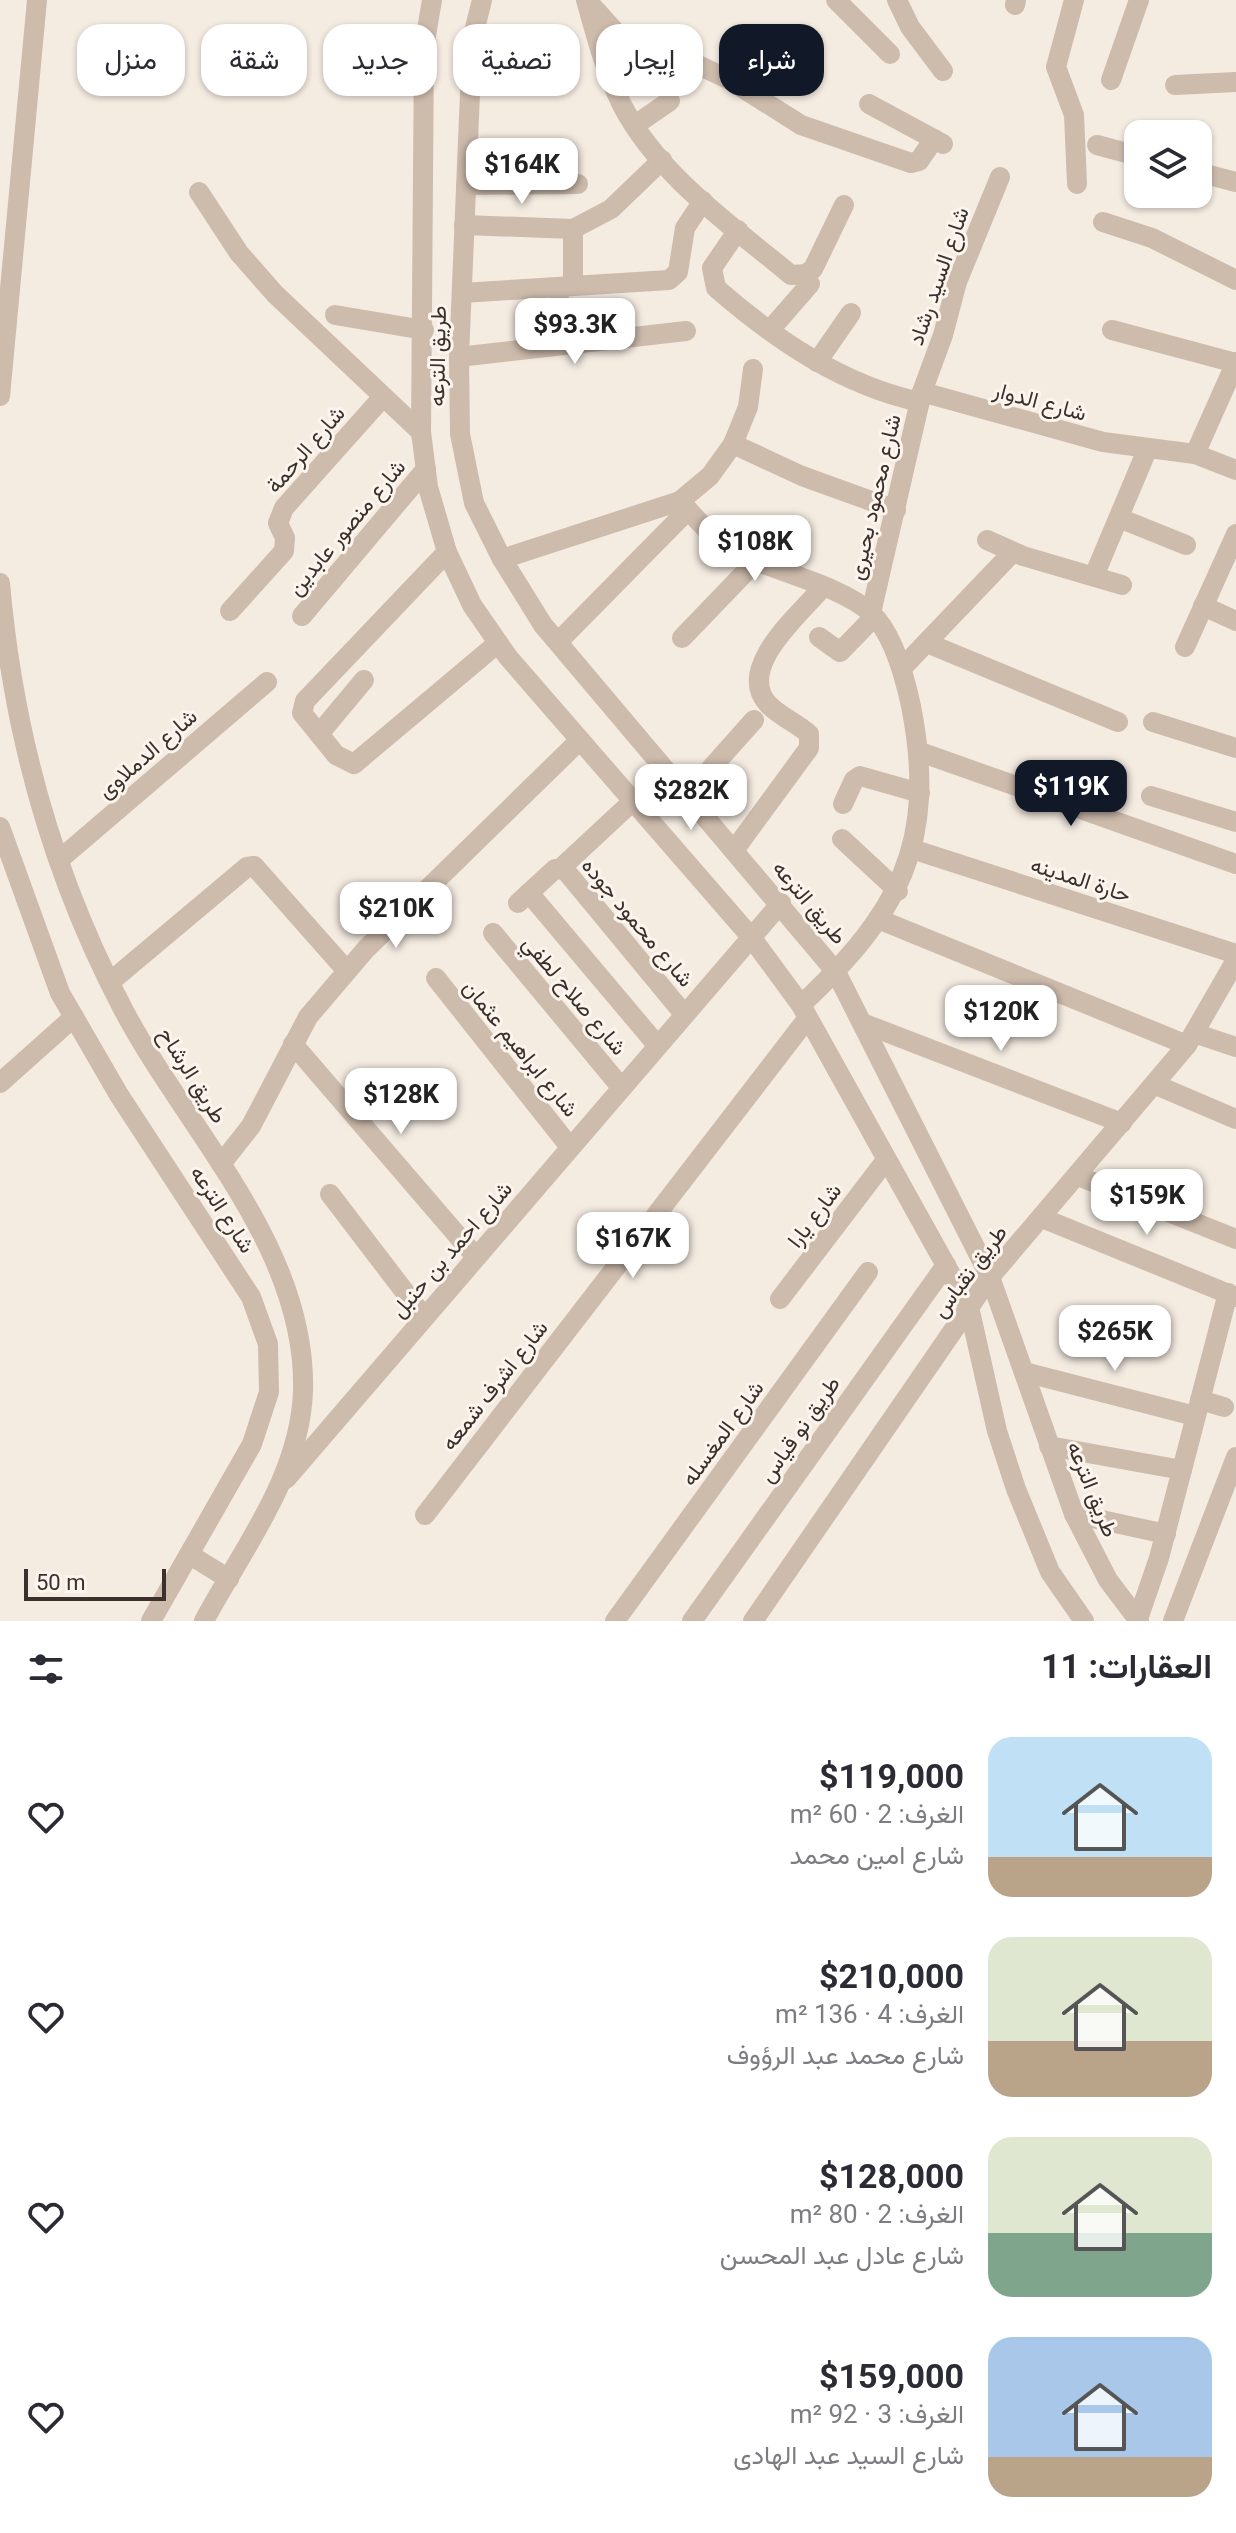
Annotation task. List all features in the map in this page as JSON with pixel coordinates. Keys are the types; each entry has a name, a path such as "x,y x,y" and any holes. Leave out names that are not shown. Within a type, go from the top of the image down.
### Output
{"street":[{"path":"0,396 37,0"},
{"name":"طريق الترعه","path":"432,0 424,47 421,432 426,469 447,552 472,605 498,643 751,937 804,1012 969,1307 997,1431 1016,1489 1050,1572 1084,1621"},
{"name":"طريق الترعه","path":"482,0 475,28 459,357 460,434 474,503 502,559 558,642 836,972 865,1024 990,1277 1074,1514 1108,1580 1139,1620"},
{"path":"587,0 600,53 635,125 662,160 703,201 800,279"},
{"path":"587,0 620,37 694,63 730,80 801,125 911,163 919,161 939,142 869,104"},
{"path":"836,0 890,54"},
{"path":"897,0 910,27 943,71"},
{"path":"1074,0 1056,67 1065,84 1074,115 1077,184"},
{"path":"1111,80 1139,0"},
{"path":"1175,85 1236,82"},
{"path":"635,125 670,101"},
{"path":"1097,145 1124,152"},
{"path":"464,225 573,229 611,209 662,160"},
{"path":"1212,176 1236,182"},
{"name":"شارع السيد رشاد","path":"921,397 943,335 957,282 1000,177"},
{"path":"466,185 578,184"},
{"path":"199,192 239,253 275,294 421,432"},
{"path":"462,293 675,277 681,238 703,201"},
{"path":"770,330 800,279 813,269 844,205"},
{"path":"1103,222 1152,238 1236,280"},
{"path":"563,345 573,229"},
{"name":"شارع الدوار","path":"738,230 712,268 712,282 770,330 850,381 1147,450 1195,454 1236,470"},
{"path":"817,362 851,313"},
{"path":"335,315 424,330"},
{"path":"1112,330 1236,362 1195,454"},
{"path":"459,357 686,331"},
{"path":"558,642 684,506 733,444 748,407 753,369"},
{"name":"شارع محمود بحيرى","path":"873,615 921,397"},
{"name":"شارع الرحمة","path":"230,611 284,551 285,538 278,523 284,508 382,398"},
{"path":"733,444 802,476 896,510"},
{"path":"1094,576 1147,450"},
{"name":"شارع منصور عابدين","path":"302,616 426,469"},
{"path":"502,559 684,506"},
{"path":"684,506 742,555 822,588 873,615 840,652 819,637"},
{"path":"1119,518 1186,545"},
{"path":"1185,647 1236,534"},
{"path":"987,540 1013,552 1122,585"},
{"path":"447,552 305,701 301,709 345,761 354,764 362,761 498,643"},
{"path":"903,667 1013,552"},
{"path":"682,638 757,560"},
{"name":"طريق الرشاح","path":"0,583 19,722 44,821 79,918 131,1022 221,1164 292,1302 301,1339 303,1393 299,1422 281,1485 210,1567"},
{"path":"735,849 809,748 809,734 768,703 761,692 761,661 822,588"},
{"path":"1203,606 1236,621"},
{"name":"شارع اشرف شمعه","path":"425,1515 898,891 912,849 920,793 920,752 903,667 873,615"},
{"path":"927,643 1118,722"},
{"path":"315,729 364,680"},
{"name":"شارع الدملاوى","path":"59,860 267,682"},
{"path":"688,794 754,720"},
{"path":"1153,722 1236,748"},
{"path":"221,1164 251,1126 308,1017 347,971 580,740"},
{"path":"920,752 1236,864"},
{"path":"843,804 854,780 860,776 920,793"},
{"path":"1151,796 1236,822"},
{"path":"561,868 633,801"},
{"name":"شارع الترعه","path":"0,827 49,967 74,1017 119,1095 251,1297 268,1344 269,1392 210,1567 204,1621"},
{"path":"842,839 898,891"},
{"name":"حارة المدينه","path":"912,849 1236,957"},
{"path":"110,982 247,867 254,866 347,971"},
{"name":"شارع محمود جوده","path":"657,1045 523,898 561,868 570,873 684,1014"},
{"name":"شارع احمد بن حنبل","path":"281,1485 781,903"},
{"path":"878,919 1190,1039 1236,1047"},
{"name":"شارع صلاح لطفي","path":"493,933 621,1087"},
{"name":"طريق نقباس","path":"753,1621 990,1277 1156,1085 1190,1039 1236,957"},
{"name":"شارع ابراهيم عثمان","path":"436,978 570,1147"},
{"path":"0,1083 74,1017"},
{"path":"865,1024 1122,1123"},
{"path":"293,1044 476,1257"},
{"path":"1156,1085 1236,1119"},
{"name":"شارع يارا","path":"780,1299 886,1160"},
{"path":"1078,1176 1236,1239"},
{"path":"330,1194 424,1317"},
{"path":"1042,1218 1232,1295 1139,1620"},
{"name":"طريق نو قياس","path":"692,1621 946,1265"},
{"name":"شارع المغسله","path":"615,1621 868,1272"},
{"path":"1024,1372 1198,1408 1224,1407"},
{"path":"1049,1446 1182,1470"},
{"path":"1173,1621 1236,1457"},
{"path":"1074,1514 1166,1534"},
{"name":"شارع الترعه","path":"151,1621 210,1567"}]}
